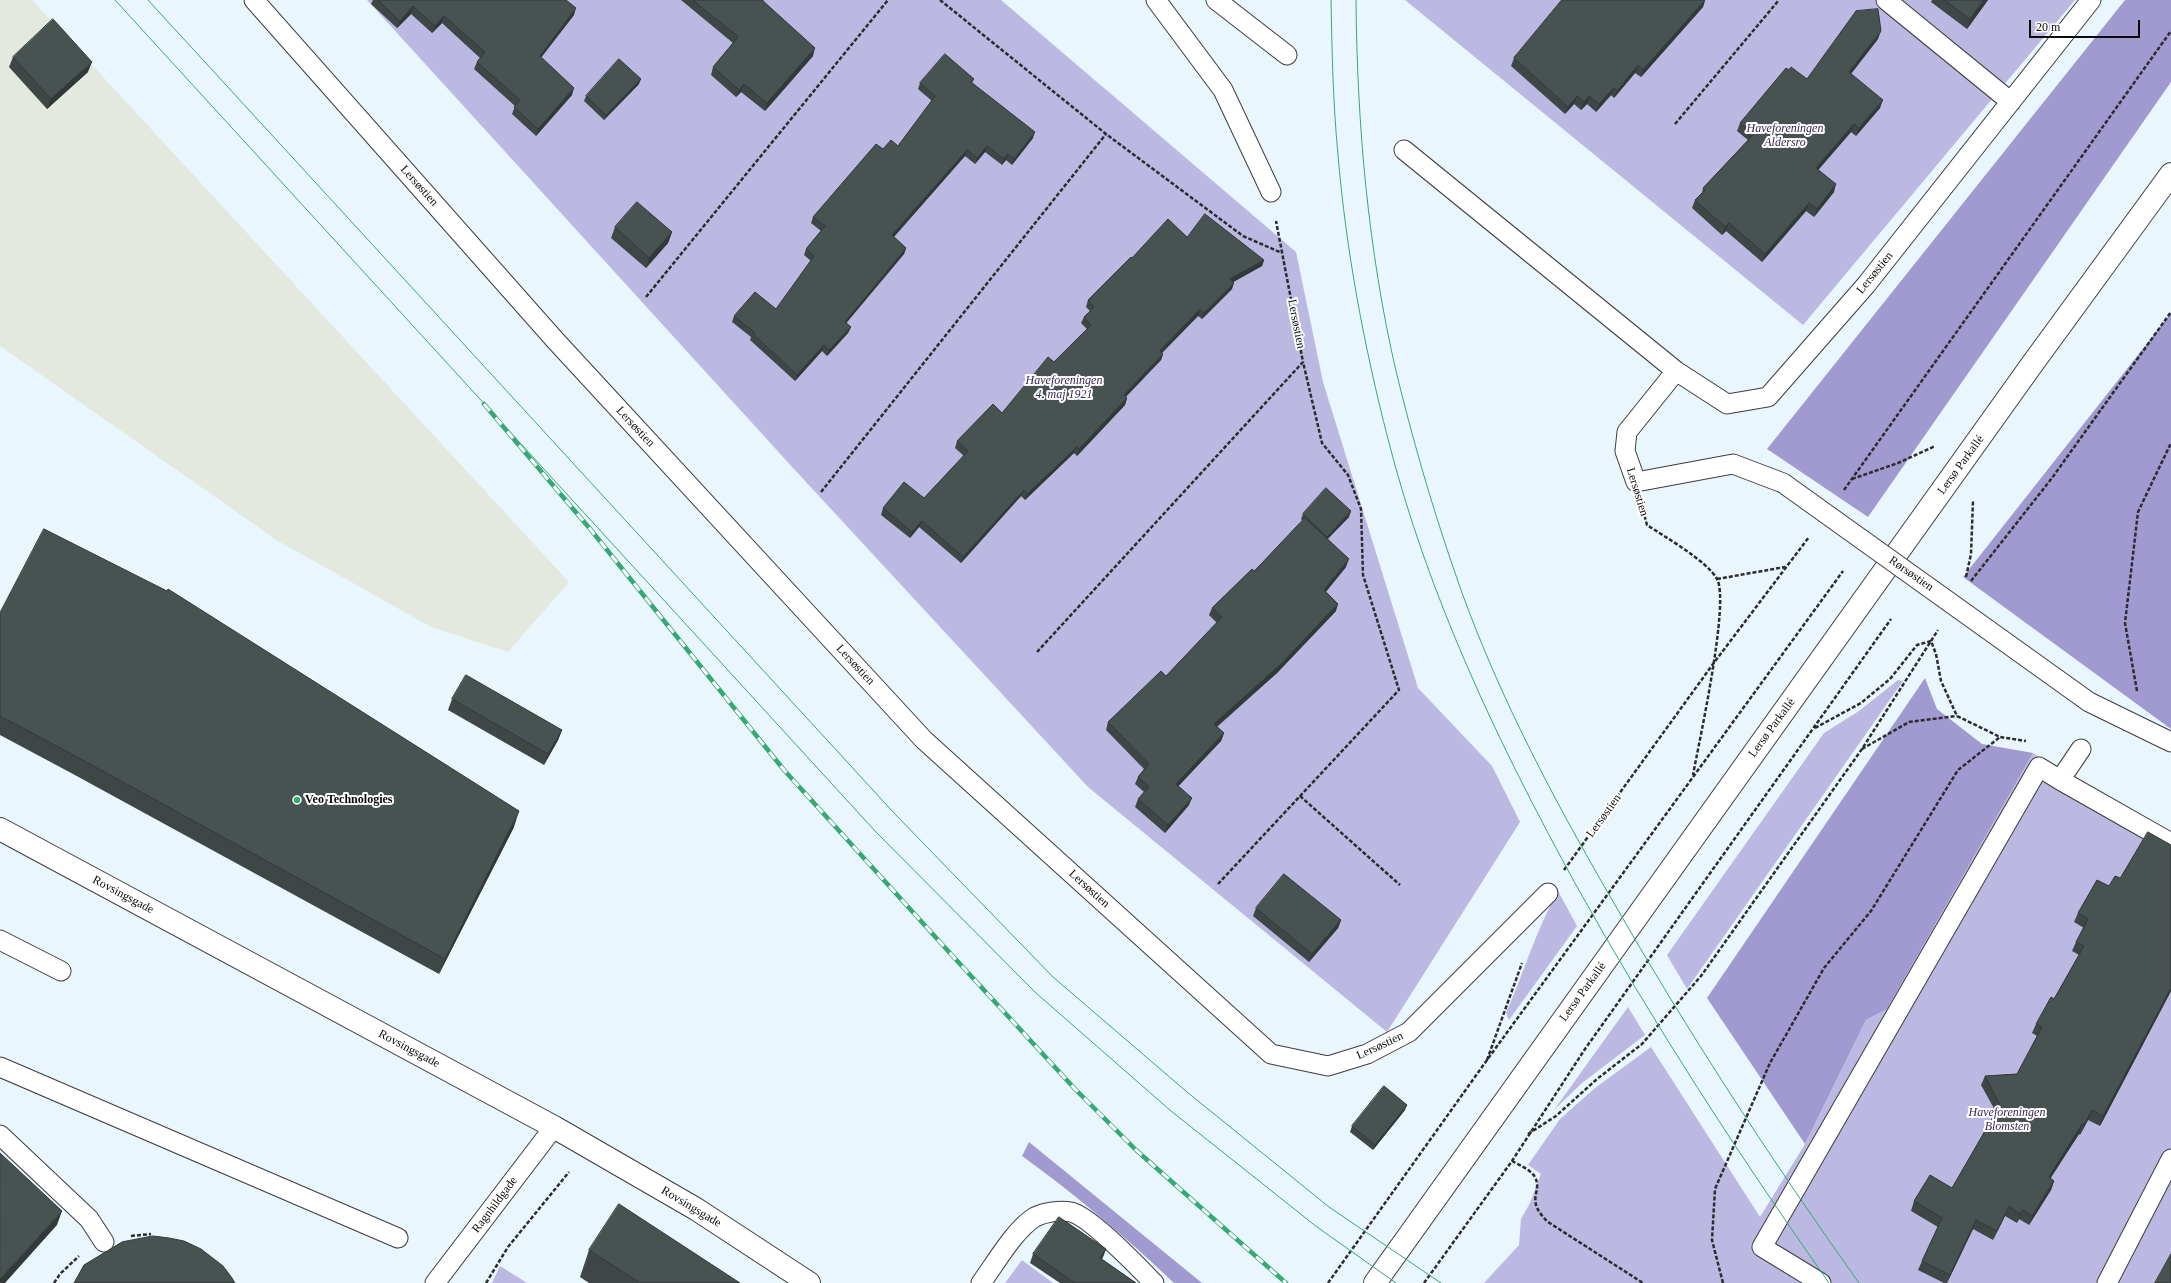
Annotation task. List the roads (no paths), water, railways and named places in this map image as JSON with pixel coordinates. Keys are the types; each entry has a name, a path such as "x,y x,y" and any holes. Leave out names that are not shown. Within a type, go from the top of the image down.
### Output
{"street":[{"name":"Lersø Parkallé","path":"1375,1283 2033,363 2171,174"},
{"name":"Rovsingsgade","path":"0,829 554,1127 696,1209 809,1283"}],"lane":[{"name":"Lersøstien","path":"254,0 555,340 924,740 1271,1054 1328,1066 1367,1054 1409,1032 1548,893"},
{"path":"1156,0 1223,90 1271,192"},
{"path":"1216,0 1287,55"},
{"path":"1886,0 2011,102"},
{"name":"Lersøstien","path":"1404,150 1676,371 1727,404 1768,397 1866,285 2091,0"},
{"name":"Lersøstien","path":"1636,482 1625,451 1627,432 1676,371"},
{"name":"Rørsøstien","path":"1636,482 1733,464 1783,484 2089,702 2143,727 2171,742"},
{"path":"2060,780 2081,749"},
{"path":"1821,1283 1762,1247 2039,767 2171,843"},
{"path":"0,940 61,971"},
{"path":"0,1067 398,1238"},
{"name":"Ragnhildgade","path":"435,1283 554,1127"},
{"path":"0,1135 89,1219 104,1242"},
{"path":"2107,1283 2171,1159"},
{"path":"982,1283 1020,1230 1035,1217 1057,1211 1072,1212 1091,1224 1154,1283"}],"tram line":[{"path":"115,0 875,831 1036,993 1171,1111 1317,1227 1396,1283"},
{"path":"148,0 894,813 1053,977 1187,1092 1329,1207 1441,1283"},
{"path":"1331,0 1336,136 1341,191 1357,298 1379,404 1404,497 1444,612 1468,668 1519,777 1547,832 1605,936 1666,1038 1729,1137 1829,1283"},
{"path":"1356,0 1359,93 1366,187 1371,233 1386,325 1402,396 1422,470 1468,610 1504,695 1544,778 1640,948 1730,1094 1793,1189 1859,1283"}],"railway":[{"path":"484,404 591,530 784,770 949,952 1075,1089 1136,1150 1286,1283"}],"place":[{"name":"Veo Technologies","path":"297,800"}],"park label":[{"name":"Haveforeningen Aldersro","path":"1785,136"},
{"name":"Haveforeningen 4. maj 1921","path":"1064,388"},
{"name":"Haveforeningen Blomsten","path":"2007,1120"}]}
